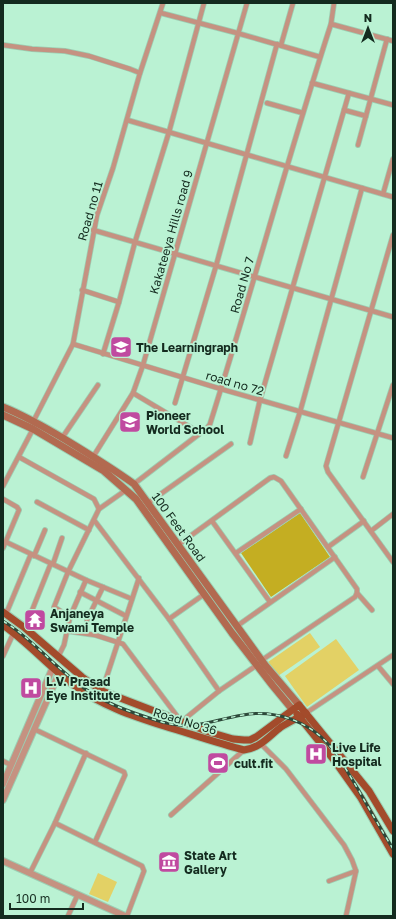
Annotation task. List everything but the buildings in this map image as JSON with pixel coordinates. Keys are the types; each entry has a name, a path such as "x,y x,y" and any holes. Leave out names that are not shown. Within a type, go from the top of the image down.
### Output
{"main road":[{"name":"100 Feet Road","path":"3,407 104,471 136,499 167,536 178,545 237,626 259,663"},
{"name":"100 Feet Road","path":"3,415 33,425 62,438 134,484 148,503 204,595 296,707"},
{"name":"Road No 36","path":"5,613 25,628 82,677 102,691 209,732 233,739 250,740 296,707"},
{"name":"Road No 36","path":"3,625 14,632 76,687 110,707 244,750"},
{"path":"123,712 128,702"},
{"path":"296,707 369,791 393,831"},
{"path":"244,750 254,748 261,744 281,728 303,715"},
{"path":"303,715 361,798 393,854"}],"street":[{"name":"Road no 11","path":"3,486 19,457 73,344 93,230 102,198 113,168 140,73 161,13 163,3"},
{"path":"103,354 119,302 134,242 169,132 204,3"},
{"name":"Kakateeya Hills road 9","path":"93,457 133,393 143,366 237,33 247,3"},
{"path":"176,403 182,377 216,266 246,155 293,3"},
{"name":"Road No 7","path":"134,484 210,424 255,278 286,166 331,24 334,3"},
{"path":"161,13 320,57"},
{"path":"331,24 393,41"},
{"path":"358,145 387,39"},
{"path":"3,45 65,51 89,56 140,73"},
{"path":"312,83 393,105"},
{"path":"250,443 260,400 349,93"},
{"path":"267,103 303,113"},
{"path":"344,110 366,116"},
{"path":"127,120 393,197"},
{"path":"383,194 393,159"},
{"path":"286,456 300,412 362,188"},
{"path":"93,230 370,312 393,317"},
{"path":"393,235 338,422 326,469 393,562"},
{"path":"82,290 119,302"},
{"name":"road no 72","path":"73,344 221,389 393,438"},
{"path":"62,438 98,385"},
{"path":"363,477 393,385"},
{"path":"133,393 200,433"},
{"path":"148,503 231,444"},
{"path":"19,457 94,499 99,509"},
{"path":"178,545 270,478 274,477 281,481 357,589 357,593 372,610"},
{"path":"70,617 54,607 68,572 99,509 126,490"},
{"path":"3,499 17,507 19,510 3,548"},
{"path":"37,502 89,530"},
{"path":"236,553 301,509"},
{"path":"371,531 393,514"},
{"path":"94,520 169,619 219,691"},
{"path":"212,521 270,602"},
{"path":"328,547 364,521"},
{"path":"5,613 32,555 46,530"},
{"path":"25,628 62,538"},
{"path":"6,542 68,572 132,598"},
{"path":"237,626 335,557"},
{"path":"102,691 139,578"},
{"path":"58,656 64,645 70,617 86,580"},
{"path":"87,620 103,587"},
{"path":"80,592 126,616"},
{"path":"67,630 95,635 118,642 126,647 182,721 219,691 354,597 357,593"},
{"path":"169,619 204,595"},
{"path":"3,656 14,632"},
{"path":"303,715 393,655"},
{"path":"378,666 393,684"},
{"path":"3,800 34,729 49,686 52,667"},
{"path":"3,784 49,686 59,673"},
{"path":"34,729 123,770 125,775 95,842"},
{"path":"261,744 286,769 340,840 352,860 356,871 346,916"},
{"path":"171,815 244,750"},
{"path":"30,873 55,823 86,753"},
{"path":"3,761 11,765"},
{"path":"3,861 126,916 144,872 144,868 136,862 55,823"},
{"path":"329,881 356,871"},
{"path":"68,916 78,894"}],"shaded area":[{"path":"300,513 330,557 271,597 241,553"},
{"path":"310,633 320,647 278,676 268,662"},
{"path":"336,639 359,670 307,707 285,676"},
{"path":"98,873 117,882 108,902 89,894"}],"railway":[{"path":"3,621 22,634 66,674 94,695 139,715 162,722 194,725 243,715 267,714 290,719 312,730 322,737 334,751 393,849"}],"place":[{"name":"The Learningraph","path":"121,347"},
{"name":"Pioneer World School","path":"130,422"},
{"name":"Anjaneya Swami Temple","path":"35,620"},
{"name":"L.V. Prasad Eye Institute","path":"31,688"},
{"name":"Live Life Hospital","path":"316,754"},
{"name":"cult.fit","path":"218,763"},
{"name":"State Art Gallery","path":"169,862"}]}
